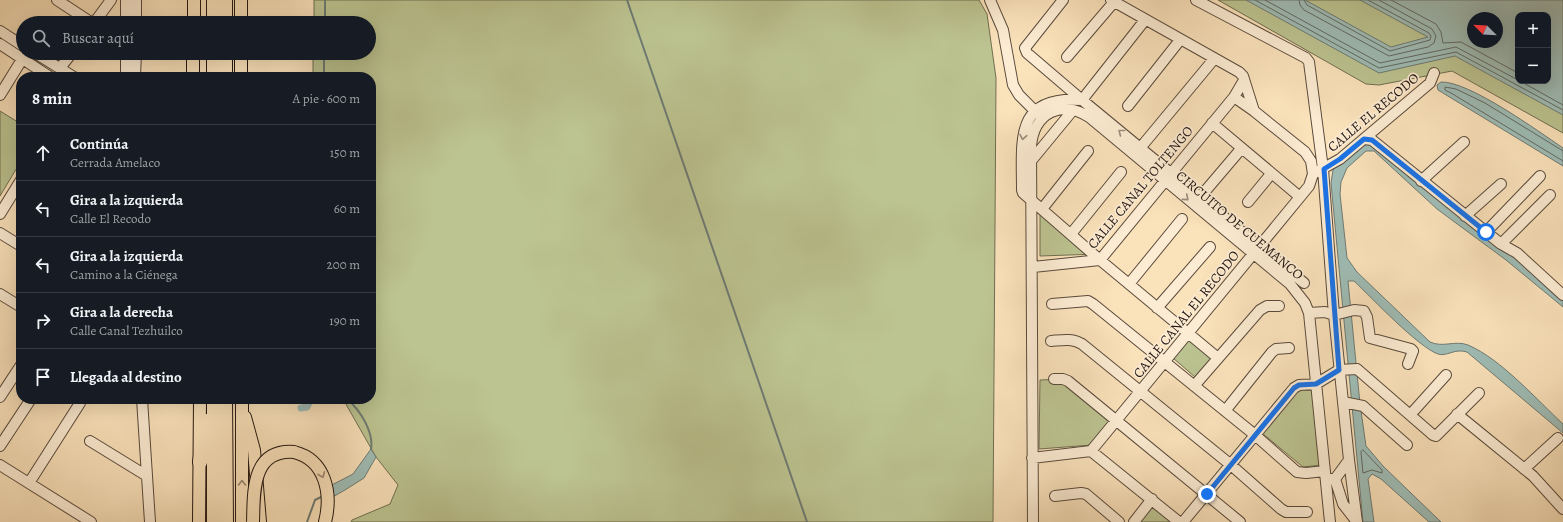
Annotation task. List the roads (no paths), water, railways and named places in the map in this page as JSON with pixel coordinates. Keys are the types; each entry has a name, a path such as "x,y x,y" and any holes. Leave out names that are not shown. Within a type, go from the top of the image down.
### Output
{"highway":[{"path":"214,0 214,16"},
{"path":"225,0 225,16"},
{"path":"214,60 214,72"},
{"path":"225,60 225,72"},
{"path":"200,462 212,404"},
{"path":"213,404 214,522"},
{"path":"226,404 226,522"},
{"path":"226,473 234,424 239,404"}],"main road":[{"path":"194,0 194,16"},
{"path":"240,0 240,16"},
{"path":"193,60 193,72"},
{"path":"240,60 241,72"},
{"path":"199,522 200,404"},
{"path":"240,404 242,522"},
{"path":"241,404 254,450 260,522"},
{"path":"253,522 254,485 258,472 268,460 280,453 289,452 308,457 321,471 327,492 328,509 325,522"}],"street":[{"path":"57,0 82,16"},
{"path":"97,16 111,0"},
{"path":"126,0 126,16"},
{"path":"136,0 136,16"},
{"path":"990,0 1004,30 1013,85 1019,95 1042,118"},
{"name":"CIRCUITO DE CUEMANCO","path":"1063,0 1026,48 1026,53 1141,147 1168,176 1201,196 1290,284 1305,303 1309,313 1316,384 1328,476 1330,522"},
{"path":"1196,0 1306,58 1310,68 1324,169 1349,460 1357,522"},
{"path":"1067,57 1112,1 1239,72 1244,80 1254,111"},
{"path":"1145,20 1082,100 1058,100 1034,110 1027,123 1022,142 1022,190 1031,201 1218,358"},
{"path":"0,31 16,41"},
{"path":"1128,106 1180,40"},
{"path":"0,44 16,52"},
{"path":"1141,147 1214,59"},
{"path":"0,95 22,60"},
{"path":"29,60 44,72"},
{"path":"47,60 66,72"},
{"path":"60,68 66,60"},
{"path":"128,60 131,72"},
{"path":"131,72 134,60"},
{"name":"CALLE EL RECODO","path":"1324,169 1370,140 1430,83 1434,73"},
{"name":"CALLE CANAL TOLTENGO","path":"1033,267 1100,260 1234,97 1244,80"},
{"path":"1234,97 1305,152 1311,161 1313,174 1324,169"},
{"path":"1033,522 1032,140 1038,123 1042,118 1061,109 1073,110"},
{"path":"1031,161 1073,110"},
{"name":"CIRCUITO DE CUEMANCO","path":"1073,110 1089,118 1168,176 1256,250"},
{"path":"1212,124 1300,197"},
{"path":"1370,140 1422,180 1500,244 1517,253 1563,295"},
{"path":"1422,180 1464,142"},
{"path":"1201,196 1241,149"},
{"path":"1042,209 1088,151"},
{"path":"1071,234 1121,172"},
{"path":"1248,202 1271,174"},
{"name":"CALLE CANAL EL RECODO","path":"1091,451 1309,186 1313,174"},
{"path":"1486,232 1540,176"},
{"path":"1465,216 1501,184"},
{"path":"0,214 16,189"},
{"path":"1500,244 1550,195"},
{"path":"1129,284 1182,219"},
{"path":"0,233 16,243"},
{"path":"1157,308 1210,247"},
{"path":"1256,250 1304,283"},
{"path":"0,294 16,304"},
{"path":"1052,304 1088,301 1093,304 1164,363 1255,435 1297,472 1328,476 1349,460"},
{"path":"1194,386 1260,310 1267,306 1279,306"},
{"path":"1309,313 1325,312 1336,314 1354,310 1361,310 1365,312 1370,338 1398,345 1413,352 1408,364"},
{"path":"1051,341 1076,340 1231,465 1281,509 1286,512 1307,512"},
{"path":"1225,411 1272,352 1276,349 1289,348"},
{"path":"1183,522 1294,388 1299,385 1316,384 1341,370 1357,369 1436,436 1479,393"},
{"path":"0,397 4,384 16,371"},
{"path":"1410,415 1446,375"},
{"path":"1054,380 1063,379 1068,381 1240,522"},
{"path":"1344,403 1362,406 1407,445"},
{"path":"0,446 28,404"},
{"path":"29,483 79,404"},
{"path":"142,404 150,522"},
{"path":"1457,414 1524,469 1563,508"},
{"path":"1524,469 1558,438"},
{"path":"90,441 147,476"},
{"path":"1032,458 1091,451 1179,522"},
{"path":"0,465 91,522"},
{"path":"1328,476 1343,504 1357,522"},
{"path":"1055,496 1081,493 1086,494 1119,522"},
{"path":"1134,522 1152,499"}],"water":[{"path":"1246,0 1305,0 1391,47 1428,37 1360,0 1563,0 1563,115 1455,56 1379,73"},
{"path":"1441,82 1453,84 1468,90 1521,119 1563,148 1563,166 1438,90 1437,85"},
{"path":"1367,142 1513,253 1563,298 1563,307 1506,260 1437,209 1374,151 1366,151 1347,168 1341,182 1340,194 1347,258 1357,272 1430,342 1435,344 1458,343 1468,345 1480,351 1506,370 1563,424 1563,433 1467,352 1458,351 1441,355 1429,350 1383,310 1354,281 1348,281 1360,404 1366,446 1383,466 1441,522 1429,522 1381,479 1372,474 1368,479 1374,522 1363,522 1331,183 1333,170 1336,166"},
{"path":"371,449 376,457 364,478 329,499 326,488 353,474"}],"waterway":[{"path":"325,0 325,16"},
{"path":"627,0 807,522"},
{"path":"324,60 324,72"},
{"path":"301,408 307,407 308,404"},
{"path":"352,404 361,415 368,429 371,449"},
{"path":"307,522 315,500 323,496"}]}
